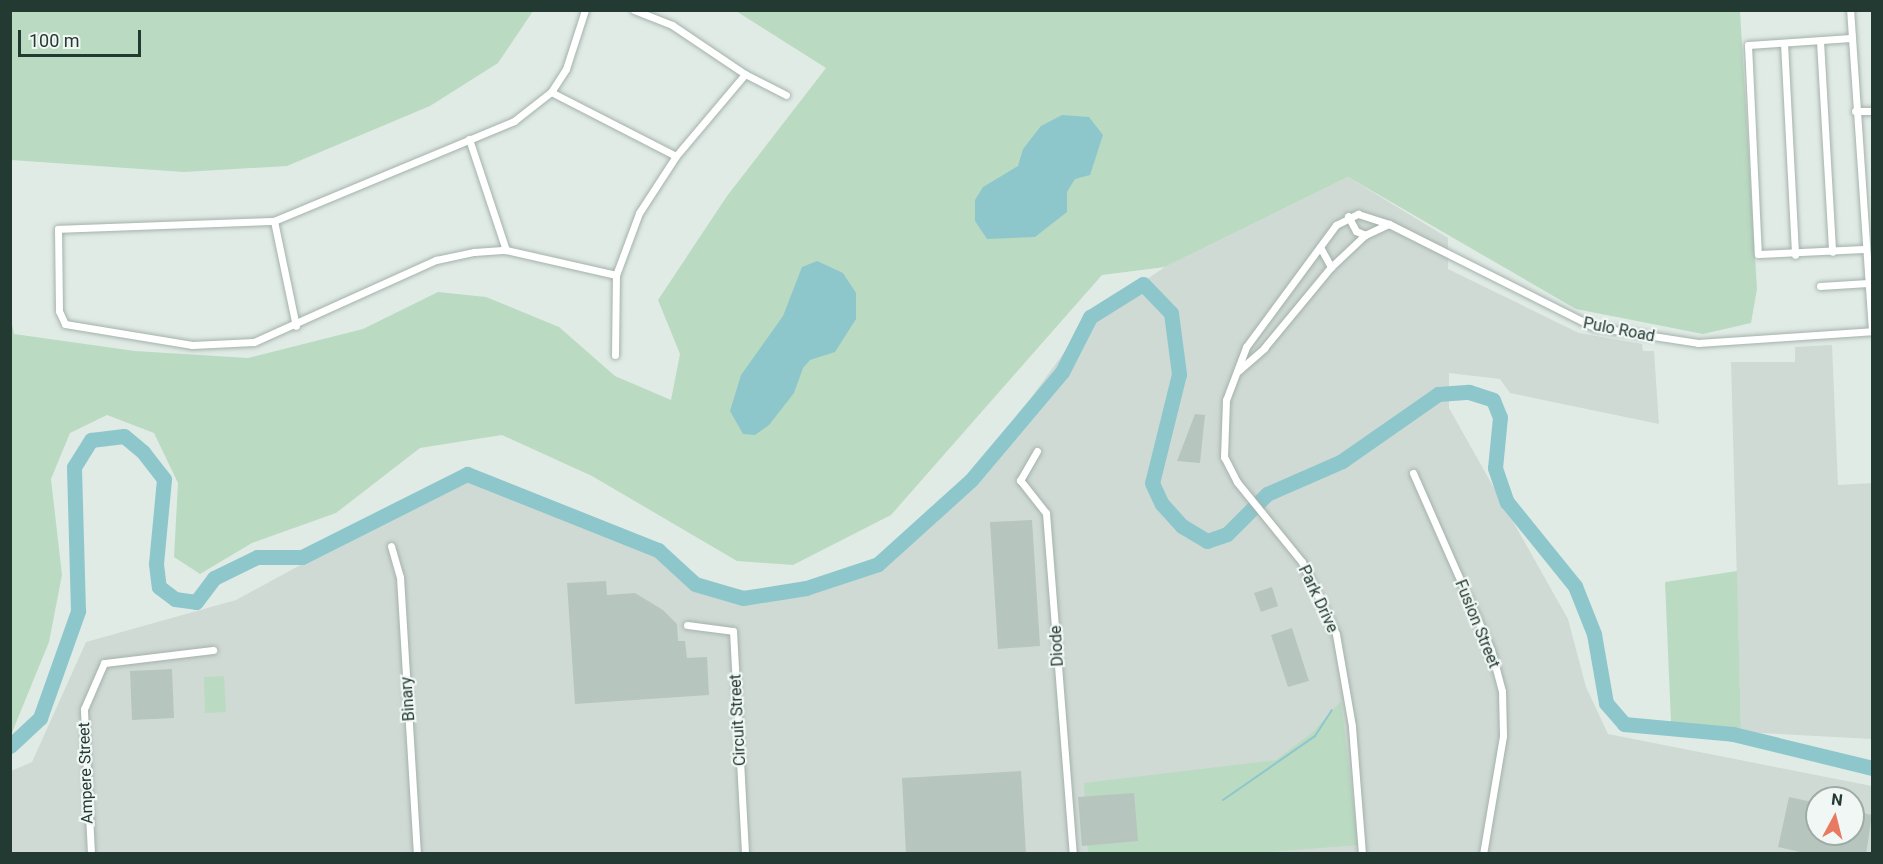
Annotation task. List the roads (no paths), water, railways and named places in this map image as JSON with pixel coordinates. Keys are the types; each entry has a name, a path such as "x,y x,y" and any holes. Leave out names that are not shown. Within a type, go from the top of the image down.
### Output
{"street":[{"path":"585,10 566,69 551,92 514,121 274,221 58,229 59,311 65,324 192,345 254,342 296,326 436,260 506,249 616,275"},
{"path":"634,10 672,25 745,74 786,95"},
{"path":"1850,10 1855,111 1872,331"},
{"path":"1851,38 1748,45 1758,255 1795,255 1865,249"},
{"path":"1820,41 1832,252"},
{"path":"1784,43 1795,255"},
{"path":"615,355 616,275 639,213 676,156 745,74"},
{"path":"551,92 676,156"},
{"path":"1855,111 1872,111"},
{"path":"469,139 506,249"},
{"path":"1365,235 1356,231 1348,216 1370,216 1389,224"},
{"name":"Park Drive","path":"1348,216 1320,247 1260,325 1226,400 1222,444 1226,466 1302,562 1336,634 1352,726 1362,854"},
{"path":"274,221 296,326"},
{"name":"Park Drive","path":"1238,371 1264,348 1331,267 1365,235 1389,224"},
{"name":"Pulo Road","path":"1389,224 1594,327 1698,344 1872,331"},
{"path":"1320,247 1331,267"},
{"path":"1820,286 1868,283"},
{"name":"Diode","path":"1037,451 1020,480 1046,513 1073,854"},
{"name":"Fusion Street","path":"1413,473 1491,650 1502,691 1503,736 1483,854"},
{"name":"Binary","path":"391,546 400,577 417,854"},
{"name":"Circuit Street","path":"687,625 733,631 745,854"},
{"name":"Ampere Street","path":"91,854 84,709 104,663 213,650"}],"water":[{"path":"1062,115 1089,117 1103,135 1090,175 1075,179 1067,192 1067,212 1035,237 987,239 975,221 975,200 983,187 1018,166 1023,149 1041,126"},
{"path":"817,261 843,273 856,293 856,319 835,352 810,360 803,368 794,393 769,425 755,435 743,434 730,411 741,375 783,316 802,267"}],"waterway":[{"path":"10,746 40,718 78,611 74,467 91,440 124,436 143,452 164,479 156,564 159,587 175,599 196,602 214,578 257,557 302,557 467,474 658,550 695,584 743,598 806,588 878,564 971,480 1062,372 1090,317 1143,284 1171,313 1179,374 1152,483 1162,504 1182,526 1207,541 1227,534 1267,494 1342,461 1438,394 1469,392 1493,400 1500,417 1495,468 1507,502 1575,586 1594,634 1606,703 1624,724 1733,734 1872,768"},
{"path":"1223,800 1315,736 1332,710"}]}
